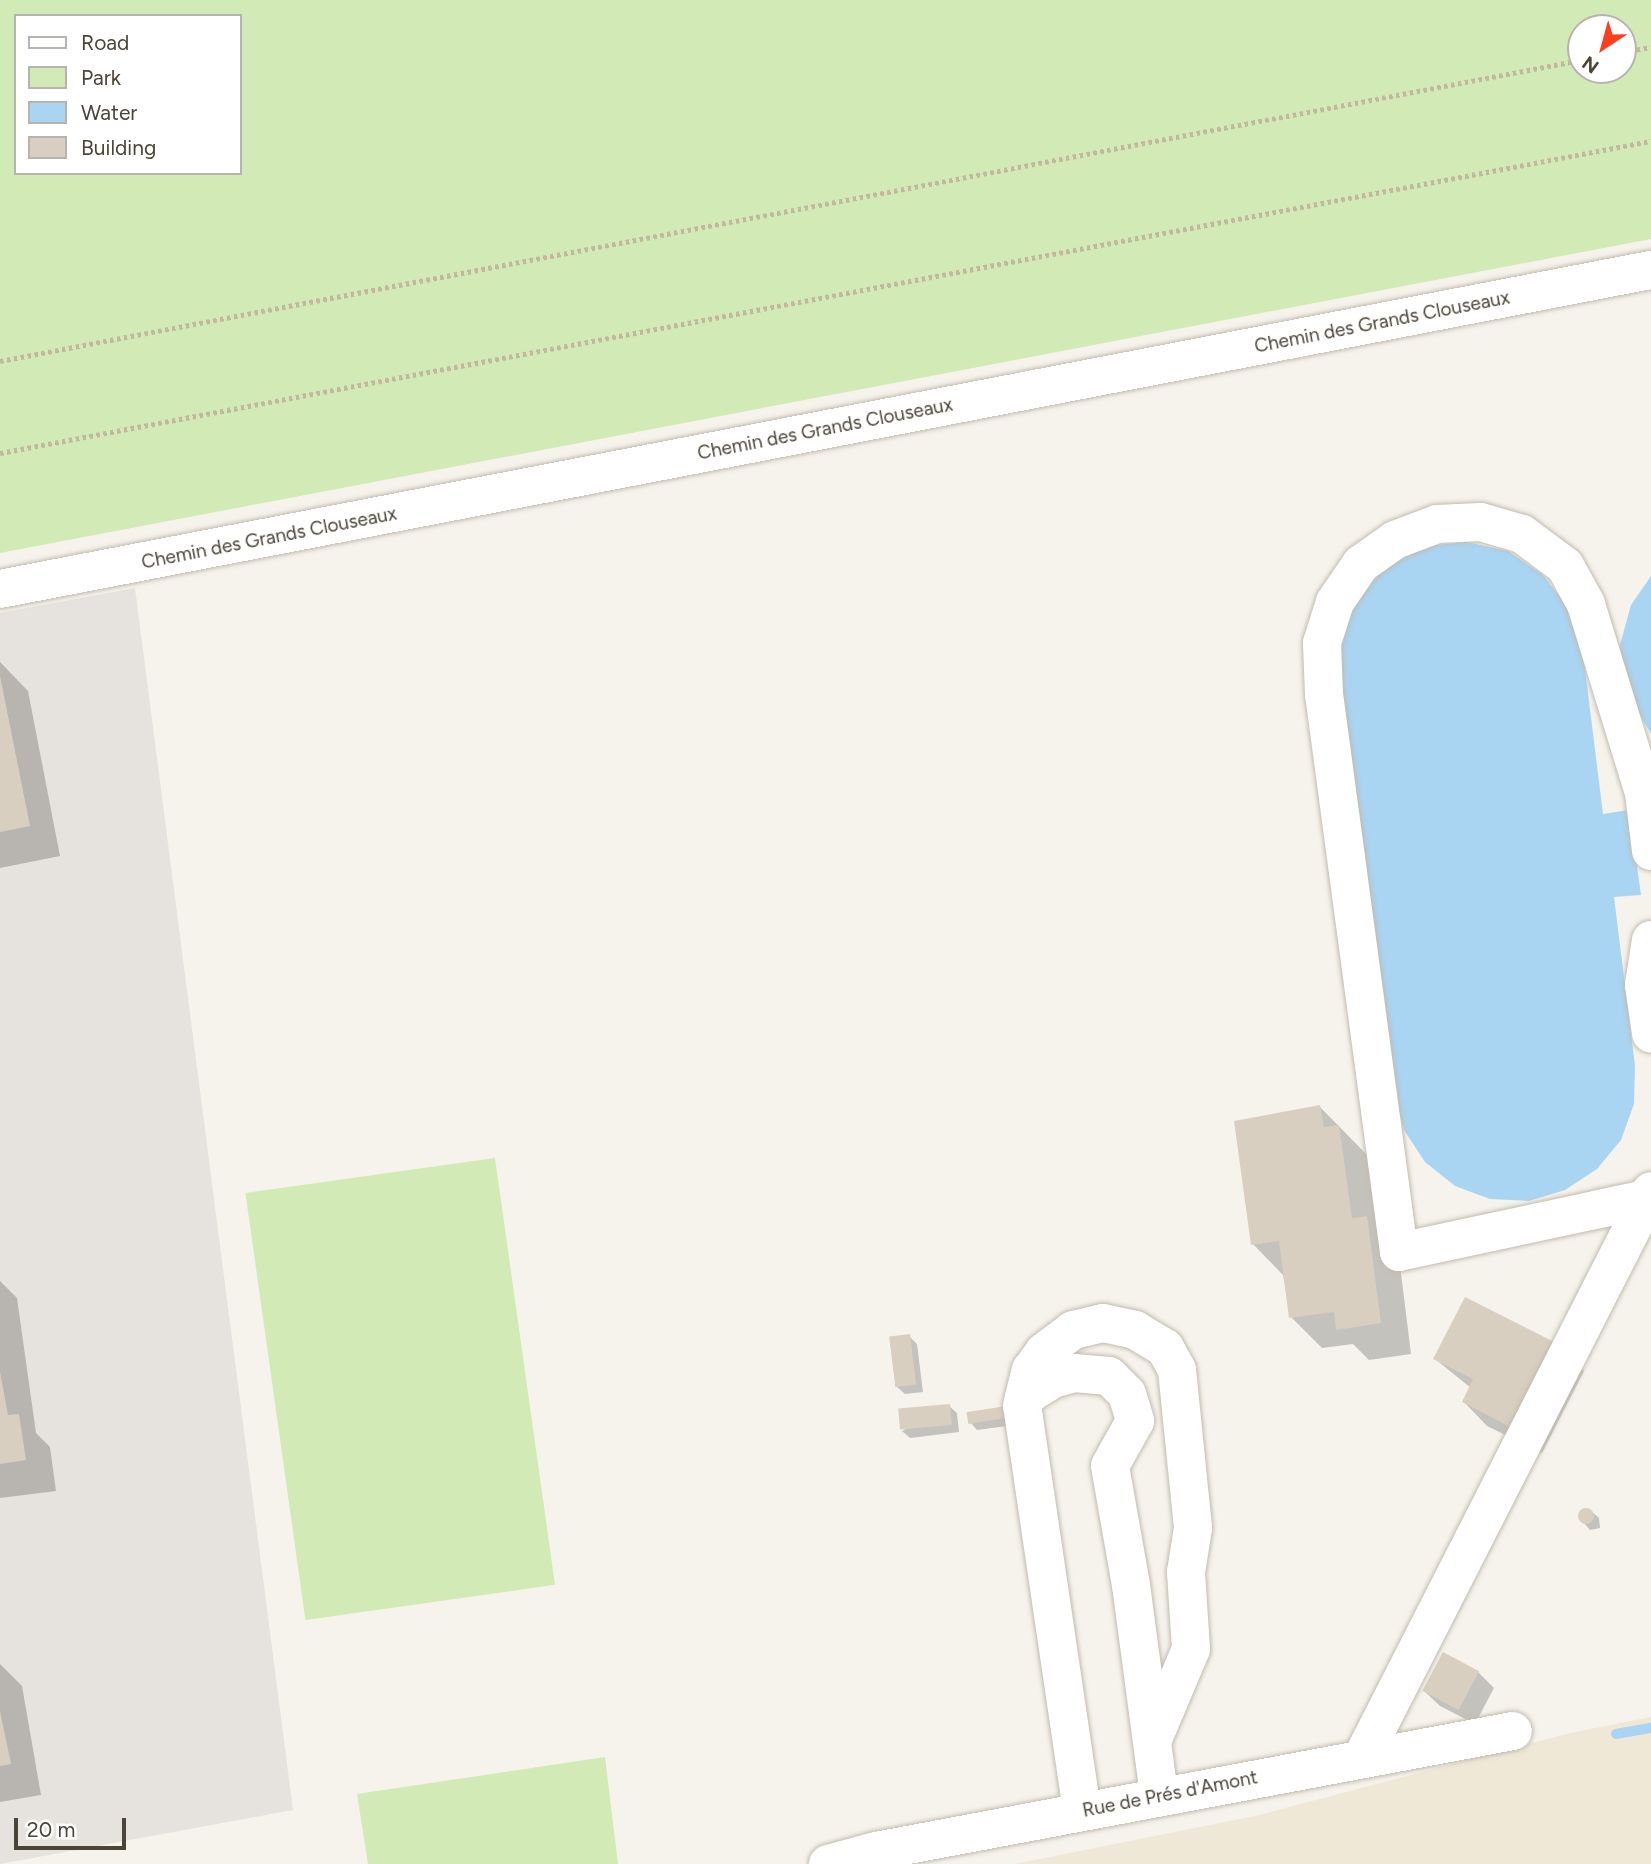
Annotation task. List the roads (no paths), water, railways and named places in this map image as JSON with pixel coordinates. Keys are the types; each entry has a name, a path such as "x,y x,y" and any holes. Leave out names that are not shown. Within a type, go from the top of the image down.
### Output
{"street":[{"name":"Chemin des Grands Clouseaux","path":"0,589 1651,270"},
{"path":"1650,1196 1399,1252 1324,694 1322,643 1335,602 1361,564 1395,540 1437,524 1480,522 1522,534 1565,566 1586,604 1640,780 1651,851"},
{"path":"1651,940 1644,985 1651,1033"},
{"path":"1362,1758 1650,1196"},
{"path":"1082,1811 1022,1406 1031,1370 1044,1352 1073,1329 1103,1323 1135,1329 1165,1348 1177,1370 1193,1528 1186,1572 1191,1649 1153,1738"},
{"path":"1022,1406 1030,1394 1054,1378 1074,1373 1109,1376 1127,1394 1135,1421 1110,1466 1153,1738 1159,1796"},
{"name":"Rue de Prés d'Amont","path":"828,1864 1159,1796 1513,1731"}],"water":[{"path":"1467,542 1508,551 1543,575 1569,609 1582,645 1603,814 1629,810 1641,895 1614,897 1635,1066 1634,1104 1621,1140 1597,1169 1565,1190 1529,1201 1490,1199 1455,1186 1425,1162 1404,1130 1394,1093 1340,687 1342,634 1359,595 1387,565 1425,546"},
{"path":"1651,576 1651,734 1624,687 1620,645 1631,605"}],"waterway":[{"path":"1616,1734 1651,1728"}]}
